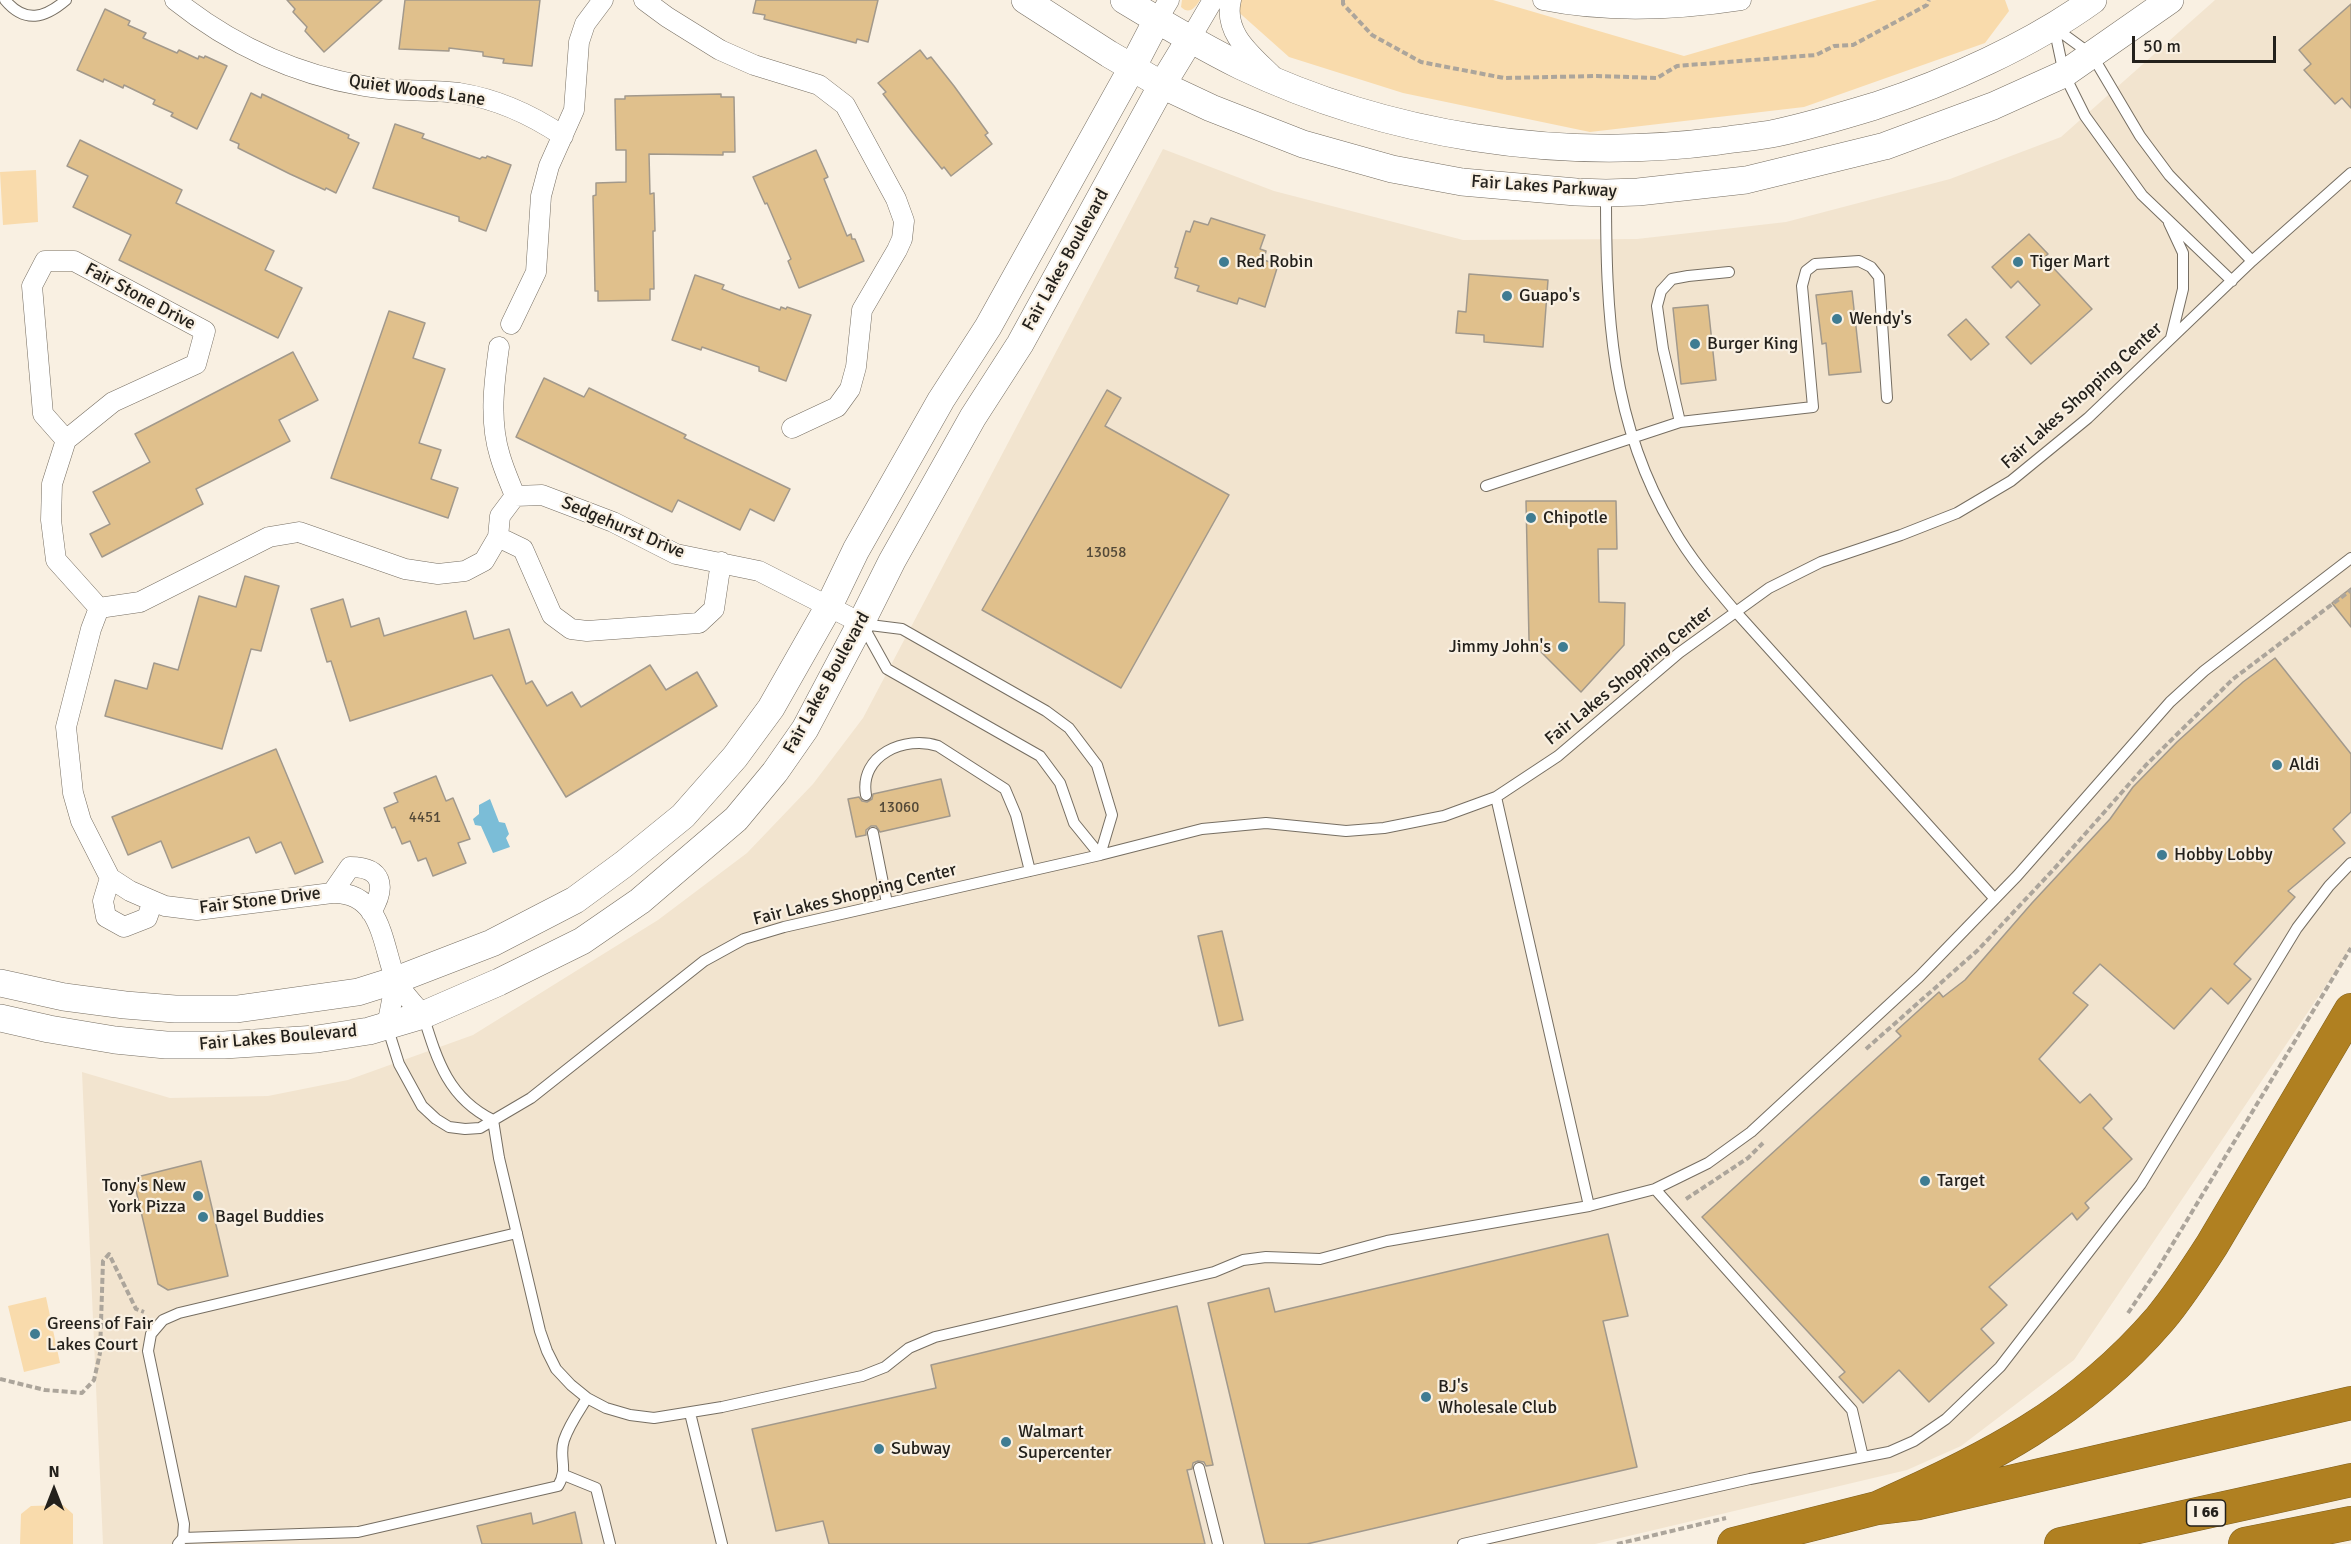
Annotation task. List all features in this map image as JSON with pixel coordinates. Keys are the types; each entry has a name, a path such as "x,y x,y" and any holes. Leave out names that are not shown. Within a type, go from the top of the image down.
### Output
{"highway":[{"path":"1877,1508 1953,1475 2022,1437 2067,1406 2123,1358 2160,1319 2212,1245 2351,1010"},
{"path":"1734,1544 1877,1508 1919,1503 2351,1403"},
{"name":"I 66","path":"2061,1544 2351,1480"},
{"path":"2245,1544 2351,1522"}],"street":[{"path":"511,324 536,272 541,196 549,166 574,110 579,42 585,24 603,0"},
{"path":"644,0 720,50 754,66 819,85 845,105 896,199 904,221 902,239 897,250 862,310 856,367 850,389 837,407 792,428"},
{"name":"Fair Lakes Parkway","path":"1025,0 1162,85 1210,108 1336,155 1392,169 1462,182 1606,193 1638,192 1746,180 1812,166 1896,142 1993,106 2064,74 2170,0"},
{"path":"1124,0 1163,10 1190,39 1242,66 1367,113 1503,142 1580,148 1672,147 1773,134 1837,118 1912,94 1964,71 2054,27 2093,0"},
{"name":"Fair Lakes Boulevard","path":"0,1018 104,1038 166,1045 224,1045 317,1039 369,1031 423,1015 499,982 582,940 640,901 708,844 736,819 775,772 805,729 892,561 973,417 1020,344 1162,85 1213,0"},
{"path":"1231,0 1228,13 1231,28 1245,48 1278,81"},
{"path":"1543,0 1603,8 1657,8 1741,0"},
{"name":"Quiet Woods Lane","path":"177,1 258,53 296,69 366,87 460,93 501,103 541,121 563,136"},
{"name":"Fair Lakes Boulevard","path":"0,982 64,997 175,1009 237,1009 358,992 492,944 575,900 683,816 735,757 771,708 829,606 856,550 942,400 988,327 1163,10"},
{"name":"Fair Stone Drive","path":"45,261 74,261 205,331 196,364 113,402 66,440 43,414 32,286 45,261"},
{"path":"99,608 140,602 269,537 299,532 405,569 438,574 465,570 484,561 498,537 500,516 515,496 499,454 493,411 494,381 500,347"},
{"path":"66,440 52,484 51,520 56,560 99,608"},
{"name":"Sedgehurst Drive","path":"515,496 542,495 613,522 676,554 759,572 861,623"},
{"path":"498,537 523,549 552,615 571,628 587,632 699,623 714,609 721,562"},
{"path":"99,608 91,628 66,727 73,793 81,821 110,878 103,902 106,917 124,927 147,918 153,902"},
{"name":"Fair Stone Drive","path":"110,878 153,902 197,910 341,892 363,902 371,912 379,900 381,886 376,874 364,867 350,867 332,893"},
{"path":"371,912 376,917 396,980 423,1015"},
{"path":"387,1026 396,980"}],"lane":[{"path":"6,0 13,9 25,15 38,16 54,10 66,0"},
{"path":"2054,27 2092,55 2140,136 2169,175 2252,261"},
{"path":"2054,27 2064,74 2085,117 2142,195 2232,281"},
{"name":"Fair Lakes Shopping Center","path":"387,1026 399,1064 422,1106 436,1119 449,1126 465,1129 480,1128 531,1098 704,961 744,939 784,927 1100,855 1202,829 1266,823 1346,831 1384,828 1444,816 1496,797 1558,756 1679,653 1769,588 1821,562 1902,535 1957,513 2011,481 2088,418 2252,261 2351,174"},
{"path":"1606,193 1607,298 1620,396 1632,438 1648,480 1672,528 1697,565 1736,612 1994,898"},
{"path":"2166,218 2183,253 2183,289 2171,340"},
{"path":"1486,486 1680,422 1813,407 1802,286 1806,271 1815,264 1859,261 1871,267 1879,278 1887,398"},
{"path":"1680,422 1663,349 1657,306 1660,291 1672,279 1730,272"},
{"path":"500,347 511,324"},
{"path":"423,1015 438,1062 447,1080 476,1112 494,1120 499,1158 540,1331 556,1369 587,1398 606,1408 630,1415 654,1418 690,1413 862,1376 885,1367 909,1348 935,1337 1214,1272 1243,1260 1266,1257 1320,1259 1387,1241 1589,1206 1655,1189 1708,1163 1751,1132 1919,977 2027,865 2170,702 2211,666 2351,558"},
{"path":"861,623 902,629 1046,711 1069,728 1097,765 1112,815 1100,855"},
{"path":"861,623 887,669 1040,756 1060,783 1074,823 1100,855"},
{"path":"866,795 864,785 868,770 880,755 911,742 926,742 938,746 1005,789 1016,814 1030,871"},
{"path":"1496,797 1589,1206"},
{"path":"873,833 887,903"},
{"path":"1463,1544 1750,1479 1889,1452 1914,1441 1946,1419 2000,1367 2141,1184 2297,928 2329,886 2351,863"},
{"path":"1655,1189 1852,1410 1863,1457"},
{"path":"517,1233 179,1313 164,1320 152,1334 148,1351 184,1524 180,1541 358,1532 558,1486 564,1475 562,1451 564,1440 587,1398"},
{"path":"690,1413 722,1544"},
{"path":"1199,1468 1218,1544"},
{"path":"564,1475 596,1488 610,1544"}],"path":[{"path":"1343,0 1343,4 1372,35 1421,62 1504,78 1597,76 1635,79 1657,78 1677,66 1816,55 1834,46 1853,45 1927,5 1929,0"},
{"path":"0,1379 45,1390 82,1393 94,1380 100,1353 103,1261 109,1254 136,1309 144,1312"}],"shaded area":[{"path":"1182,0 1200,0 1194,8 1187,10 1181,7"},
{"path":"1225,0 1493,0 1684,56 1877,0 2005,0 2009,11 1985,43 1804,107 1590,132 1403,93 1289,57"},
{"path":"2215,0 2351,0 2351,948 2074,1360 1961,1446 1907,1470 1595,1544 103,1544 82,1072 170,1098 268,1096 348,1080 473,1035 658,920 747,853 813,784 863,718 1163,149 1274,191 1463,240 1637,239 1786,222 1950,179 2061,137"},
{"path":"36,170 38,222 3,225 0,172"},
{"name":"Greens of Fair Lakes Court","path":"46,1297 60,1363 24,1372 8,1306"},
{"path":"63,1505 73,1514 73,1544 20,1544 21,1514 31,1506"}],"water":[{"path":"490,799 499,822 505,823 509,834 506,838 510,847 493,853 481,826 475,825 473,819 479,814 479,805"}],"building":[{"path":"287,0 382,0 324,52 305,31 307,27 293,12 295,9"},
{"path":"405,0 540,0 532,66 503,63 504,59 483,56 483,52 449,48 449,51 399,49"},
{"path":"756,0 878,0 868,42 857,39 856,43 764,19 765,15 753,13"},
{"path":"2351,4 2351,108 2342,98 2335,104 2304,70 2311,64 2299,50"},
{"path":"105,9 130,21 128,25 146,33 143,38 177,53 179,50 198,59 199,56 204,58 205,56 227,66 197,129 171,116 173,113 153,104 155,100 124,85 123,88 104,79 103,82 77,70"},
{"path":"920,50 927,59 931,57 954,86 988,133 985,135 992,144 951,176 944,167 942,169 913,133 883,94 886,92 878,83"},
{"path":"251,93 261,98 262,94 349,135 348,138 359,143 336,193 290,174 238,148 239,144 230,140"},
{"path":"721,94 721,97 734,97 735,152 723,152 723,155 649,154 650,194 654,193 655,231 653,231 654,289 650,289 650,300 598,301 598,291 595,291 593,196 596,195 596,183 626,182 626,150 616,150 615,99 625,99 625,96"},
{"path":"395,124 424,134 422,138 480,159 487,156 511,165 486,231 459,221 459,217 373,188"},
{"path":"80,140 182,190 176,203 274,251 265,270 302,288 278,338 119,260 131,235 73,207 88,176 67,166"},
{"path":"816,150 828,177 824,179 847,236 851,234 852,239 855,239 864,261 799,288 788,261 791,259 753,177"},
{"name":"Red Robin","path":"1211,218 1265,235 1260,249 1266,251 1264,260 1278,265 1265,307 1239,298 1237,304 1197,291 1199,286 1175,278 1178,268 1175,267 1186,231 1190,232 1194,221 1208,225"},
{"path":"2029,234 2048,254 2044,258 2092,309 2031,364 2006,337 2040,305 2018,281 2011,288 1992,267"},
{"name":"Guapo's","path":"1469,274 1548,280 1543,347 1484,342 1484,335 1456,333 1458,311 1466,312"},
{"path":"695,275 724,285 722,289 780,310 781,307 786,309 787,307 811,315 786,381 759,371 759,367 702,347 701,350 672,340"},
{"name":"Wendy's","path":"1852,291 1861,372 1829,375 1826,343 1822,344 1816,295"},
{"name":"Burger King","path":"1708,305 1716,380 1681,384 1673,308"},
{"path":"389,311 425,323 413,358 445,369 419,443 441,450 431,479 458,488 448,518 331,478"},
{"path":"1966,319 1989,344 1971,360 1948,335"},
{"path":"293,352 318,400 279,420 290,441 196,489 203,504 102,557 90,534 110,524 93,492 150,462 135,434"},
{"path":"544,378 584,397 589,388 686,435 684,438 790,489 774,521 750,509 740,530 678,500 672,512 516,437"},
{"path":"1107,390 1121,398 1105,426 1229,495 1121,688 982,610"},
{"path":"1526,501 1616,501 1617,549 1598,549 1599,602 1625,603 1624,645 1581,692 1529,640"},
{"path":"245,576 279,586 261,651 251,649 222,749 105,716 115,680 147,689 154,663 178,670 199,596 236,607"},
{"path":"2351,588 2351,627 2332,603"},
{"path":"343,599 351,627 379,618 384,636 466,611 474,639 509,629 526,684 532,681 547,706 572,692 581,707 650,665 666,690 697,672 717,706 566,797 492,675 350,721 331,661 327,662 311,609"},
{"path":"2275,658 2351,754 2351,812 2333,829 2345,843 2288,891 2295,897 2234,964 2251,979 2228,1004 2211,988 2174,1029 2100,964 2073,993 2088,1005 2039,1059 2080,1103 2090,1094 2112,1119 2103,1128 2132,1159 2085,1203 2089,1208 2077,1220 2072,1213 1989,1287 2007,1305 1981,1329 1994,1343 1929,1402 1899,1370 1863,1403 1839,1377 1845,1372 1702,1217 1901,1036 1896,1031 1939,992 1943,997 1965,980 2110,819 2133,787 2177,742 2243,682"},
{"path":"276,749 323,862 295,874 281,842 256,853 249,837 172,868 161,841 128,855 112,817"},
{"path":"436,776 446,801 453,798 470,839 458,843 466,863 433,876 426,858 418,861 410,841 402,844 384,808 398,802 394,793"},
{"path":"941,779 950,816 880,832 876,826 871,826 866,830 866,835 856,837 848,799 859,797 862,801 867,802 872,799 873,794"},
{"path":"1222,931 1243,1020 1219,1026 1198,936"},
{"path":"201,1161 228,1276 168,1290 158,1284 135,1186 141,1176"},
{"name":"BJ's Wholesale Club","path":"1608,1234 1628,1316 1603,1321 1637,1467 1307,1544 1265,1544 1208,1303 1269,1288 1275,1312"},
{"name":"Walmart Supercenter","path":"1177,1306 1213,1465 1206,1466 1204,1462 1198,1461 1193,1463 1192,1469 1187,1470 1205,1544 829,1544 823,1521 776,1531 752,1429 936,1388 931,1365"},
{"path":"575,1512 582,1544 482,1544 477,1526 531,1513 533,1524"}],"place":[{"name":"Red Robin","path":"1224,262"},
{"name":"Tiger Mart","path":"2018,262"},
{"name":"Guapo's","path":"1507,296"},
{"name":"Wendy's","path":"1837,319"},
{"name":"Burger King","path":"1695,344"},
{"name":"Chipotle","path":"1531,518"},
{"name":"Jimmy John's","path":"1563,647"},
{"name":"Aldi","path":"2277,765"},
{"name":"Hobby Lobby","path":"2162,855"},
{"name":"Target","path":"1925,1181"},
{"name":"Tony's New York Pizza","path":"198,1196"},
{"name":"Bagel Buddies","path":"203,1217"},
{"name":"Greens of Fair Lakes Court","path":"35,1334"},
{"name":"BJ's Wholesale Club","path":"1426,1397"},
{"name":"Walmart Supercenter","path":"1006,1442"},
{"name":"Subway","path":"879,1449"}]}
